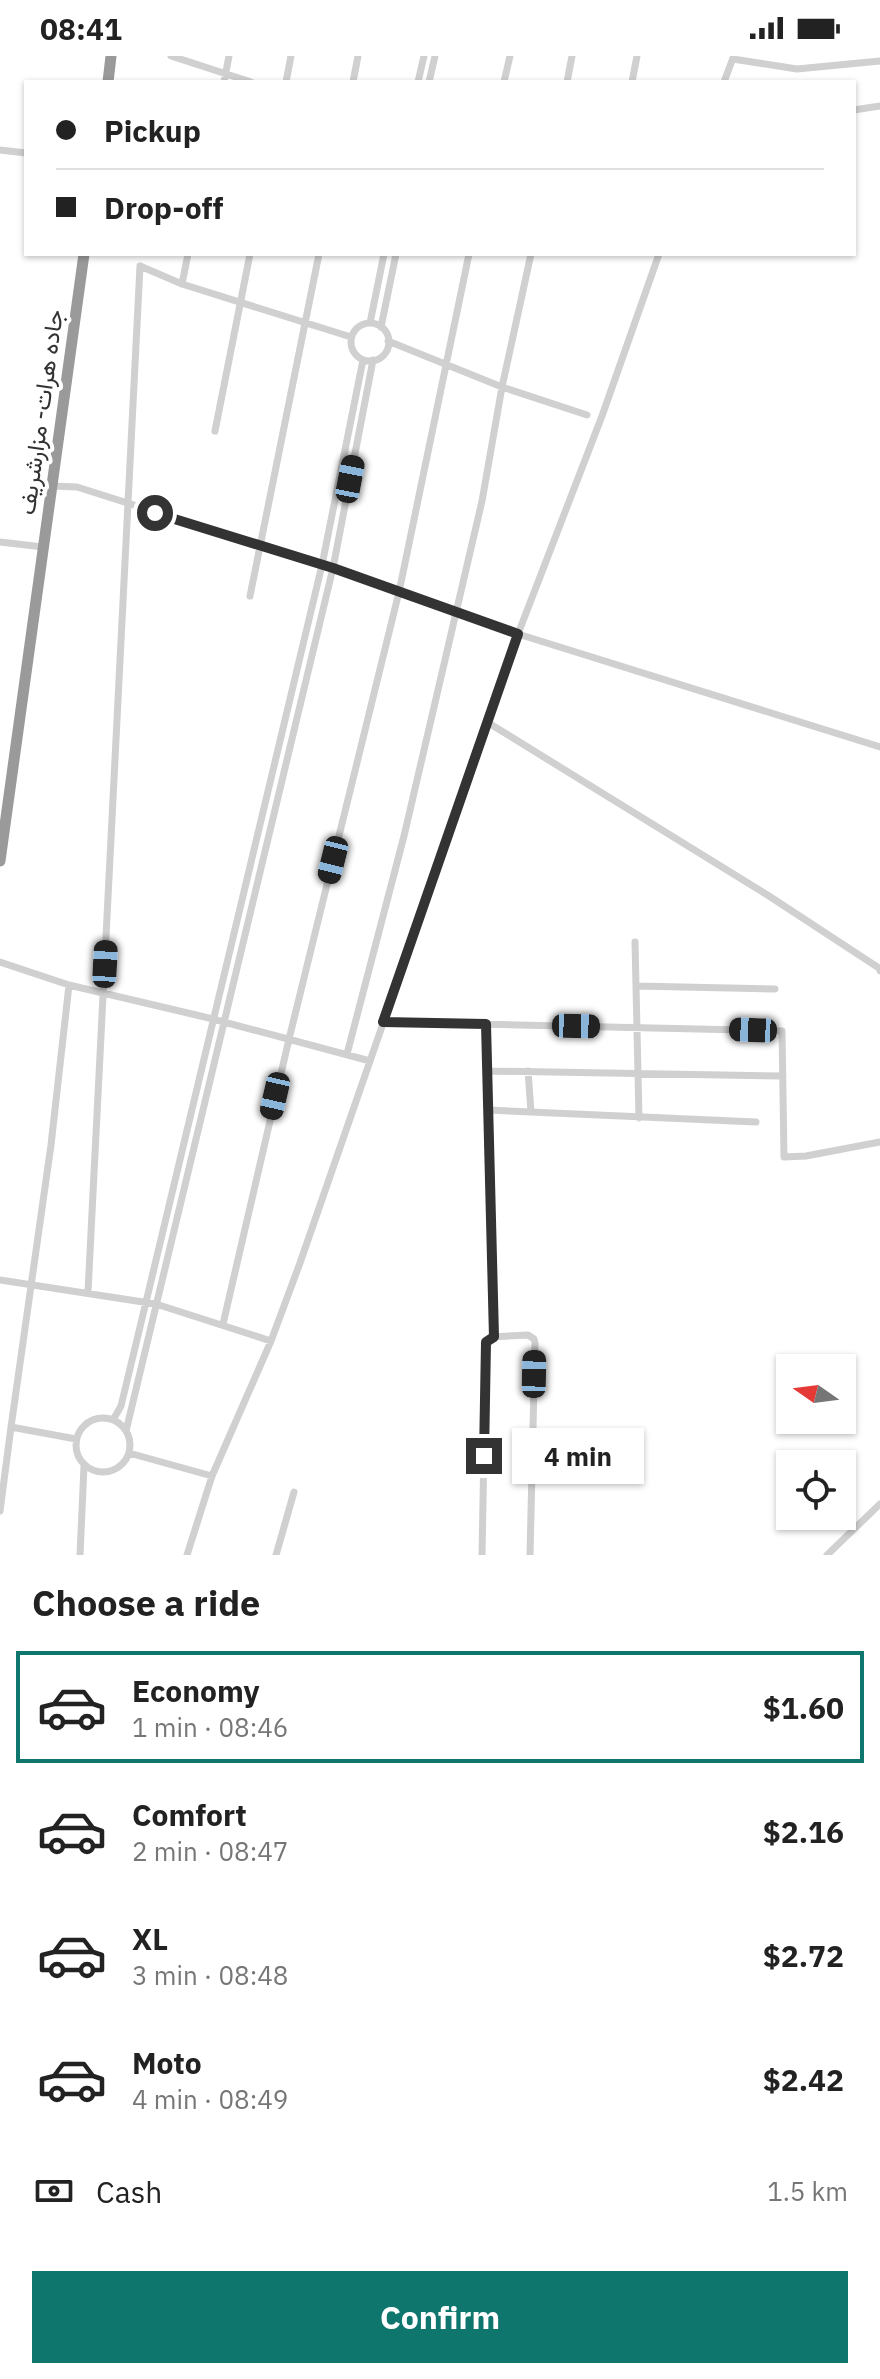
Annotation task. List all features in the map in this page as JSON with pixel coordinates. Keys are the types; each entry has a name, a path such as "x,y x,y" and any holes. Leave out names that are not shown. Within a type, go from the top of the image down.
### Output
{"highway":[{"path":"108,80 111,56"},
{"name":"جاده هرات- مزارشریف","path":"0,861 84,256"}],"street":[{"path":"171,56 225,78 229,56"},
{"path":"286,80 291,56"},
{"path":"353,80 358,56"},
{"path":"418,80 424,56"},
{"path":"429,80 435,56"},
{"path":"504,80 510,56"},
{"path":"567,80 572,56"},
{"path":"632,80 637,56"},
{"path":"725,80 733,58 797,69 880,61"},
{"path":"856,110 880,106"},
{"path":"0,150 24,153"},
{"path":"182,284 188,256"},
{"path":"215,431 250,256"},
{"path":"250,596 319,256"},
{"path":"370,323 384,256"},
{"path":"396,256 381,327 388,341 502,387 587,415"},
{"path":"223,1324 289,1039 399,592 469,256"},
{"path":"347,1054 404,836 482,501 502,387 531,256"},
{"path":"187,1555 212,1476 271,1341 518,634 602,416 658,256"},
{"path":"88,1292 140,266 182,284 351,337"},
{"path":"381,327 370,323 356,328 351,337 353,351 363,360 373,360 383,355 388,341"},
{"path":"113,1420 121,1406 322,565 363,360"},
{"path":"84,1466 109,1472 118,1468 129,1453 126,1431 333,568 373,360"},
{"path":"52,486 77,487 333,568 518,634 880,747"},
{"path":"0,542 43,547"},
{"path":"487,722 769,896 880,971"},
{"path":"635,942 639,1118"},
{"path":"0,962 69,985 370,1061"},
{"path":"0,1511 51,1145 69,985"},
{"path":"636,986 775,989"},
{"path":"383,1022 782,1031 784,1157 806,1156 880,1142"},
{"path":"486,1024 494,1337"},
{"path":"487,1071 783,1076"},
{"path":"528,1071 531,1112"},
{"path":"488,1110 756,1122"},
{"path":"0,1280 156,1304 271,1341"},
{"path":"482,1555 486,1342 494,1337 528,1335 535,1343 530,1555"},
{"path":"80,1555 84,1466 76,1451 76,1439 83,1426 98,1418 113,1420 126,1431"},
{"path":"11,1427 76,1439"},
{"path":"129,1453 212,1476"},
{"path":"276,1555 294,1492"},
{"path":"827,1555 880,1504"}],"route":[{"path":"155,513 333,568 518,634 383,1022 486,1024 494,1337 486,1342 484,1456"}]}
